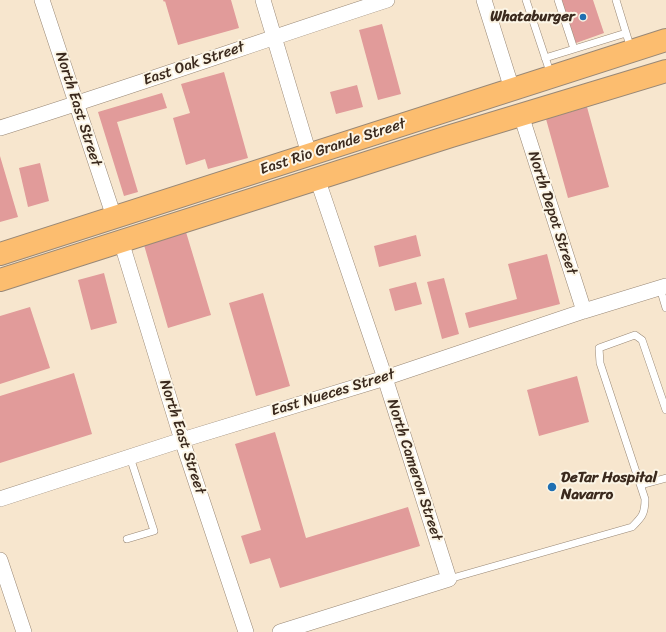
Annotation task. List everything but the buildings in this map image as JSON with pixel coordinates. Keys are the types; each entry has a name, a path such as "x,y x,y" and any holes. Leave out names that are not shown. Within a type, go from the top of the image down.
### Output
{"main road":[{"name":"East Rio Grande Street","path":"0,254 512,89 548,68 629,42 666,40"},
{"name":"East Rio Grande Street","path":"0,280 318,178 666,71"}],"street":[{"name":"North East Street","path":"42,0 114,217"},
{"path":"263,0 309,154"},
{"name":"East Oak Street","path":"0,128 76,104 274,36 387,0"},
{"path":"484,0 512,89"},
{"name":"North Depot Street","path":"521,115 584,311"},
{"name":"North Cameron Street","path":"318,178 385,378 449,579"},
{"name":"North East Street","path":"121,241 182,440 246,632"},
{"name":"East Nueces Street","path":"0,500 182,440 385,378 584,311 663,287"},
{"path":"0,560 24,632"},
{"path":"280,632 449,579"}],"lane":[{"path":"526,0 548,68 574,49 629,42 616,0"},
{"path":"558,0 574,49"},
{"path":"663,287 666,308"},
{"path":"449,579 632,527 641,518 645,509 645,499 600,363 599,348 636,335 642,340 666,410"},
{"path":"127,539 154,531 130,457"},
{"path":"641,485 666,478"}],"place":[{"name":"Whataburger","path":"583,17"},
{"name":"DeTar Hospital Navarro","path":"552,487"}]}
